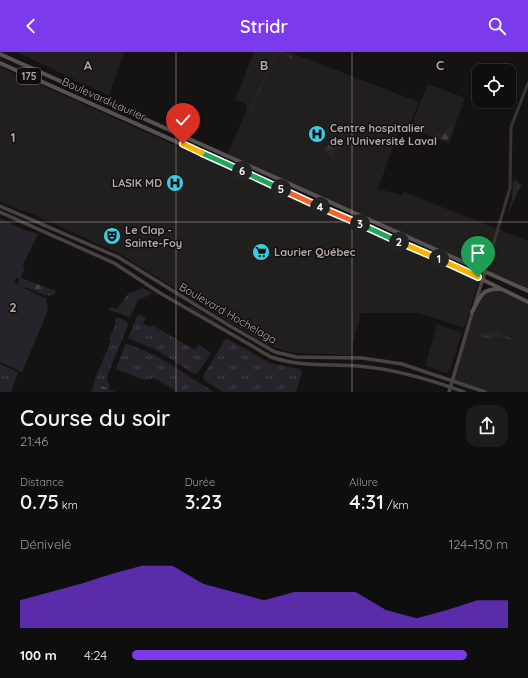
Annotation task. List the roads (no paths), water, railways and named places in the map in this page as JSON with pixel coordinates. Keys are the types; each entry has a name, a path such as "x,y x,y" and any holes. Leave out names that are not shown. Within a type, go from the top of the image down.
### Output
{"main road":[{"name":"Boulevard Laurier","path":"0,54 528,291"},
{"name":"Boulevard Laurier","path":"0,63 482,279 528,302"},
{"name":"Boulevard Hochelaga","path":"0,206 118,257 266,347 296,357 387,361 406,365 485,392"},
{"name":"Boulevard Hochelaga","path":"0,212 114,263 160,293 262,354 281,361 293,363 391,369 464,392"},
{"path":"449,392 451,381 485,272"},
{"path":"472,312 484,292 491,289 504,289"},
{"path":"262,354 266,347"}],"street":[{"path":"485,272 509,192 511,127 528,83"}],"place":[{"name":"Centre hospitalier de l'Université Laval","path":"317,134"},
{"name":"LASIK MD","path":"175,183"},
{"name":"Le Clap - Sainte-Foy","path":"112,236"},
{"name":"Laurier Québec","path":"261,252"}]}
